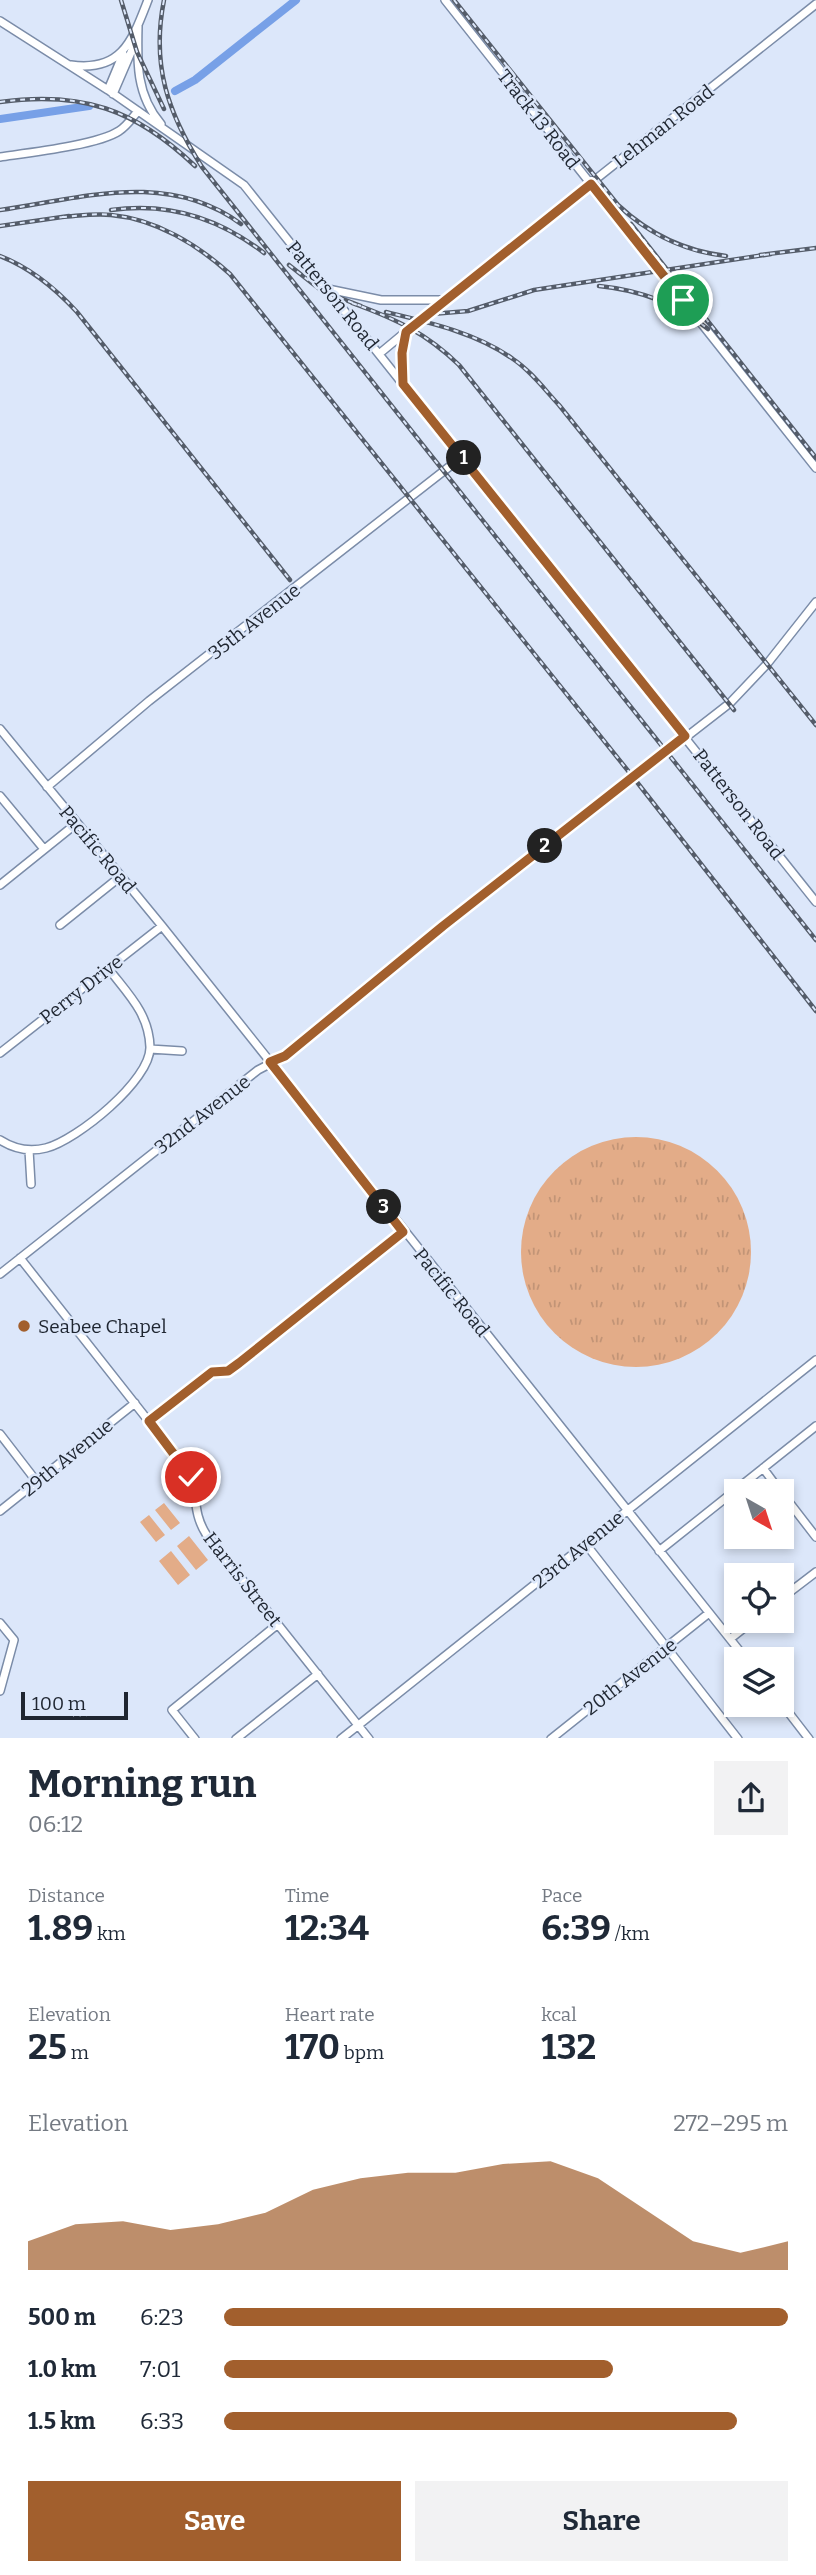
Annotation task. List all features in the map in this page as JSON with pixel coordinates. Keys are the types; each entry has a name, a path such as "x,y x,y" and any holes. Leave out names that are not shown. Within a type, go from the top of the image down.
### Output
{"street":[{"path":"111,92 128,44 148,0"},
{"name":"Track 13 Road","path":"445,0 816,468"},
{"name":"Lehman Road","path":"379,354 816,4"},
{"name":"Patterson Road","path":"0,21 111,92 244,186 463,456 816,902"},
{"path":"138,26 137,67 143,96 167,132"},
{"path":"111,92 138,39"},
{"path":"67,64 86,67 103,65 116,58 128,44"},
{"path":"0,157 110,136 122,129 138,111"},
{"path":"328,289 381,300 444,300"},
{"path":"403,384 402,353 406,332"},
{"name":"35th Avenue","path":"47,787 149,701 463,456"},
{"name":"32nd Avenue","path":"0,1274 258,1070 285,1056 443,926 730,702 816,602"},
{"name":"Pacific Road","path":"0,729 162,926 403,1232 736,1647"},
{"path":"0,796 44,849"},
{"path":"0,885 77,823"},
{"path":"60,925 121,876"},
{"name":"Perry Drive","path":"0,1053 162,926"},
{"path":"0,1140 29,1150 62,1142 111,1105 138,1078 147,1063 150,1049 147,1027 141,1011 108,968"},
{"path":"150,1049 183,1051"},
{"path":"29,1150 31,1184"},
{"path":"149,1421 212,1372 228,1371 239,1363 403,1232"},
{"name":"Harris Street","path":"20,1258 188,1471 193,1483 196,1513 206,1534 369,1738"},
{"name":"23rd Avenue","path":"341,1738 816,1360"},
{"name":"29th Avenue","path":"0,1511 135,1403"},
{"path":"659,1551 816,1426"},
{"path":"0,1434 37,1482"},
{"path":"762,1468 771,1479"},
{"path":"794,1509 816,1537"},
{"path":"584,1543 738,1738"},
{"path":"794,1589 816,1572"},
{"name":"20th Avenue","path":"551,1738 709,1613"},
{"path":"0,1623 14,1640 0,1690"},
{"path":"195,1738 172,1710 278,1624"},
{"path":"730,1639 738,1633"},
{"path":"236,1738 318,1674"},
{"path":"792,1717 809,1738"}],"green space":[{"path":"625,1137 647,1137 680,1145 718,1170 743,1208 749,1229 749,1275 743,1296 718,1334 680,1359 647,1367 625,1367 592,1359 554,1334 529,1296 521,1263 521,1241 529,1208 554,1170 592,1145"},
{"path":"164,1503 180,1523 171,1530 155,1510"},
{"path":"149,1515 165,1535 156,1542 140,1522"},
{"path":"189,1536 208,1560 196,1570 177,1546"},
{"path":"171,1551 190,1575 178,1585 159,1561"}],"waterway":[{"path":"175,91 195,80 296,0"},
{"path":"0,119 89,106"}],"railway":[{"path":"121,0 137,52 164,109"},
{"path":"164,0 160,46 165,88 180,127 202,167 816,940"},
{"path":"454,0 618,205 667,240 695,250 726,256"},
{"path":"0,102 57,99 106,108 151,130 195,166"},
{"path":"0,210 93,195 154,193 184,197 213,207 241,224"},
{"path":"111,210 152,208 192,215 229,230 264,253"},
{"path":"62,217 105,214 144,222 190,244 230,274 633,777 816,1011"},
{"path":"0,226 69,216"},
{"path":"631,224 816,458"},
{"path":"760,255 816,248"},
{"path":"420,315 468,311 534,290 771,254"},
{"path":"0,256 22,266 42,280 77,312 290,580"},
{"path":"289,265 322,291 361,306"},
{"path":"599,286 656,299 683,312 708,329"},
{"path":"352,303 410,328 435,344 459,365 734,710"},
{"path":"386,312 468,335 499,350 526,369 559,405 816,725"}],"place":[{"name":"Seabee Chapel","path":"24,1326"}],"route":[{"path":"191,1477 149,1421 212,1372 228,1371 239,1363 403,1232 270,1062 285,1056 443,926 685,736 403,384 401,364 406,332 591,184 683,300"}]}
